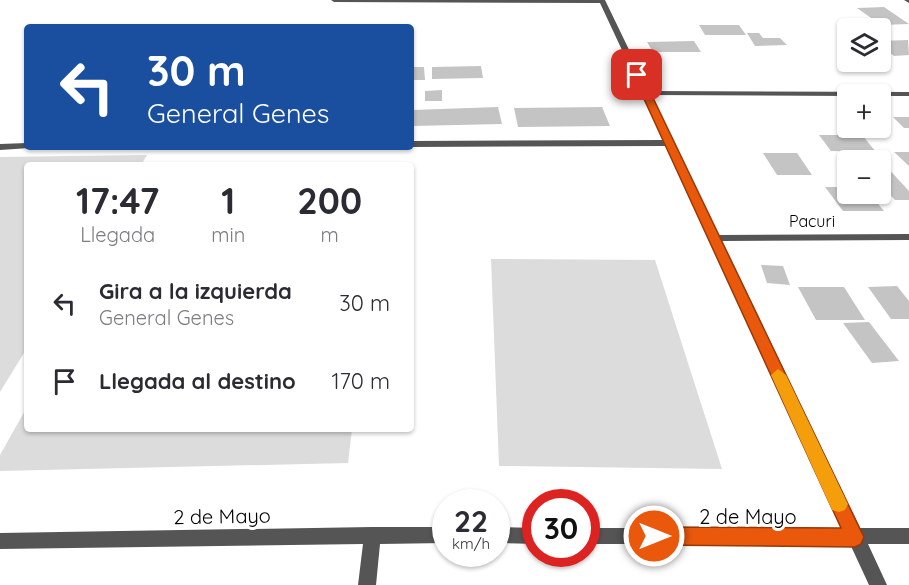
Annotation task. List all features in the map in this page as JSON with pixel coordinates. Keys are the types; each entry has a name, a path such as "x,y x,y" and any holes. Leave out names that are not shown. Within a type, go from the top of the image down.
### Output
{"street":[{"path":"334,0 602,0 878,585"},
{"path":"646,93 909,93"},
{"path":"414,144 670,143"},
{"path":"0,147 24,146"},
{"name":"Pacuri","path":"714,238 909,237"},
{"path":"368,585 372,534"},
{"name":"2 de Mayo","path":"0,541 432,535"},
{"name":"2 de Mayo","path":"600,536 909,536"}],"shaded area":[{"path":"147,155 143,162 24,162 24,353 0,392 0,157"},
{"path":"491,259 655,260 722,469 499,466"},
{"path":"24,412 24,432 352,432 348,463 0,471 0,455"}],"building":[{"path":"884,7 909,24 891,25 891,18 871,18 857,8"},
{"path":"699,25 739,25 746,35 705,35"},
{"path":"747,33 759,33 763,38 780,38 787,45 755,46"},
{"path":"908,40 909,55 894,56 891,54 891,41"},
{"path":"694,41 701,52 653,52 647,42"},
{"path":"481,66 483,78 432,79 432,67"},
{"path":"414,67 424,67 425,80 414,80"},
{"path":"442,90 442,101 425,101 425,91"},
{"path":"498,107 502,124 414,126 414,110"},
{"path":"602,107 610,126 518,127 514,108"},
{"path":"893,117 909,117 909,128 904,128"},
{"path":"819,135 837,135 837,138 864,138 874,150 837,150 831,151"},
{"path":"894,152 909,152 909,166"},
{"path":"763,153 797,153 812,175 777,175"},
{"path":"891,172 909,191 909,200 895,200 891,196"},
{"path":"825,187 837,187 837,203"},
{"path":"838,204 878,204 884,211 843,211"},
{"path":"761,265 783,266 790,285 767,283"},
{"path":"897,286 909,301 909,319 891,319 868,287"},
{"path":"798,287 844,287 865,320 816,320"},
{"path":"869,322 899,361 872,363 843,323"}],"slow traffic":[{"path":"778,375 839,504"}],"route":[{"path":"637,75 855,537 654,536"}]}
